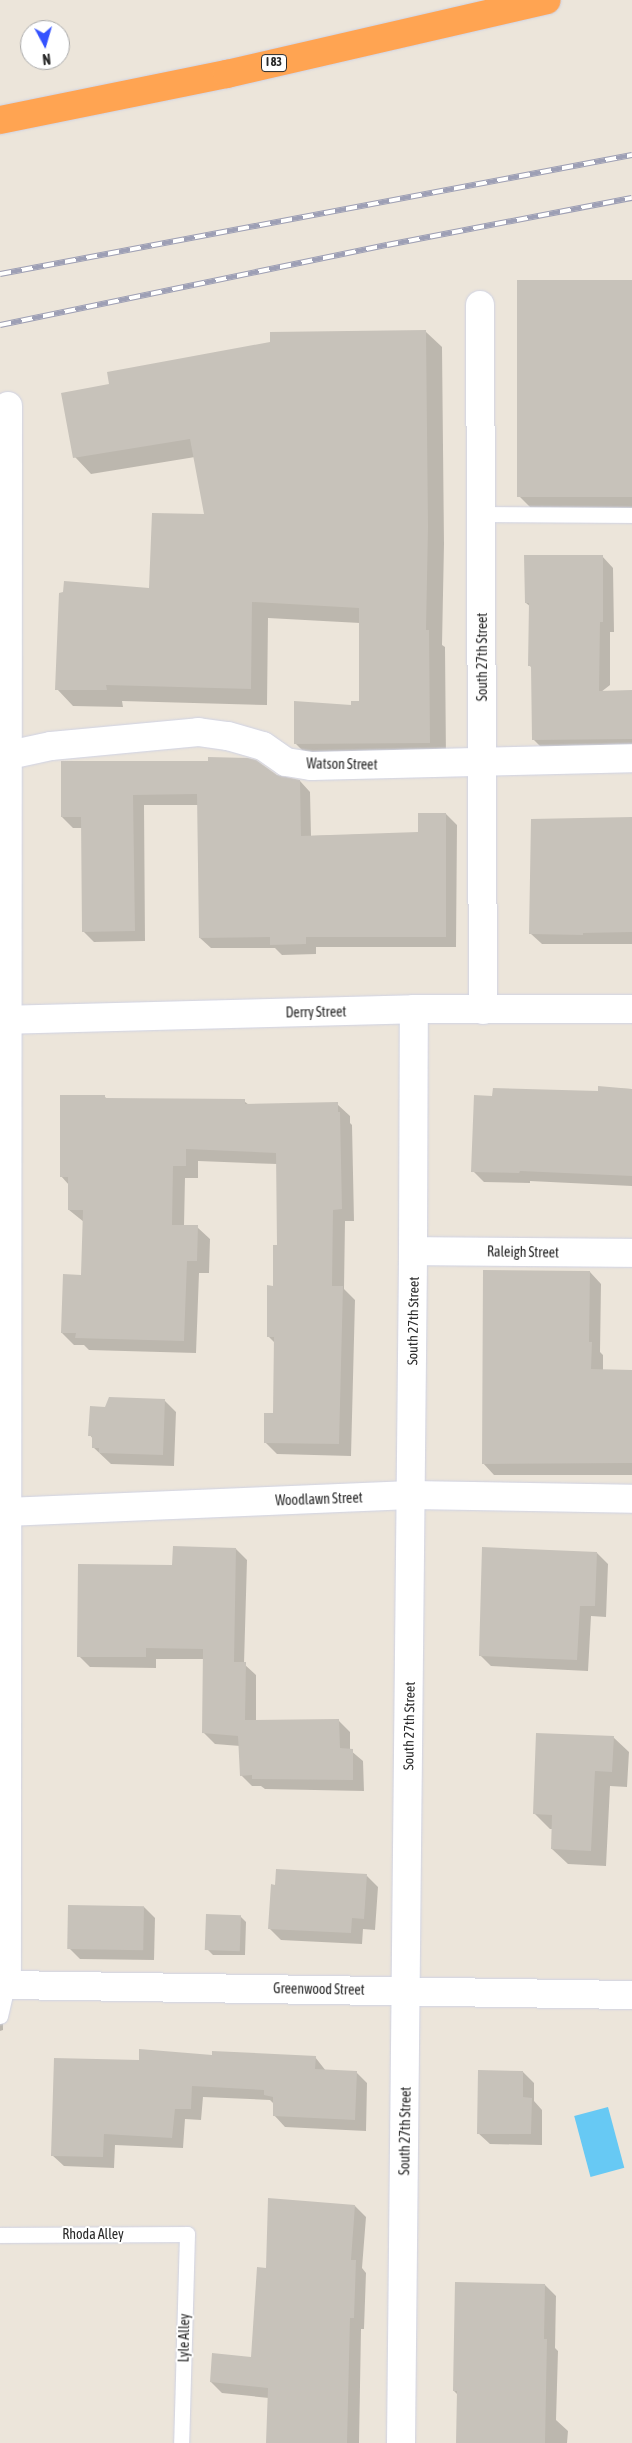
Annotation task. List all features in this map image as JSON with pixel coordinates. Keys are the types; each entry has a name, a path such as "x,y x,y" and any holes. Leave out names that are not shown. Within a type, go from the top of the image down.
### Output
{"highway":[{"name":"I 83","path":"0,120 227,74 547,0"}],"street":[{"name":"South 27th Street","path":"480,305 483,763 482,1010"},
{"path":"7,1985 4,756 8,406"},
{"name":"Watson Street","path":"4,756 51,746 198,732 228,736 263,746 286,762 312,766 632,758"},
{"name":"Derry Street","path":"4,1019 414,1010 632,1009"},
{"name":"South 27th Street","path":"402,2443 414,1010"},
{"name":"Raleigh Street","path":"413,1251 632,1253"},
{"name":"Woodlawn Street","path":"6,1512 411,1495 632,1499"},
{"name":"Greenwood Street","path":"7,1985 632,1994"}],"lane":[{"path":"482,514 632,515"},
{"path":"0,2016 7,1985"},
{"name":"Rhoda Alley","path":"0,2235 187,2234"},
{"name":"Lyle Alley","path":"181,2443 187,2234"}],"water":[{"path":"608,2107 624,2168 590,2177 574,2116"}],"building":[{"path":"517,280 632,280 632,497 517,497"},
{"path":"426,330 428,527 426,630 429,630 430,743 294,744 294,701 351,705 351,701 359,701 359,608 252,602 251,689 106,685 107,690 55,690 59,593 63,592 64,581 149,588 152,513 204,514 190,439 73,458 61,393 109,384 107,372 270,342 270,332"},
{"path":"524,555 603,555 603,622 600,622 599,691 632,690 632,739 532,740 531,666 528,666 529,603 525,603"},
{"path":"208,757 256,760 277,775 300,780 301,836 418,832 418,813 446,813 446,937 306,937 306,944 270,945 270,937 199,938 197,794 133,795 135,931 82,932 81,817 61,817 61,761 208,761"},
{"path":"632,817 632,932 583,933 583,935 529,934 531,819"},
{"path":"598,1086 632,1089 632,1176 520,1171 519,1173 471,1172 474,1095 492,1096 493,1088 598,1091"},
{"path":"60,1095 105,1095 105,1098 245,1099 245,1104 338,1102 338,1112 340,1112 342,1209 333,1210 332,1286 343,1286 339,1444 264,1443 264,1413 273,1413 274,1337 267,1337 267,1285 273,1286 273,1245 277,1245 276,1153 186,1149 186,1166 173,1166 172,1225 198,1225 197,1261 187,1261 184,1341 75,1338 76,1333 61,1333 63,1274 81,1275 83,1210 68,1210 68,1177 60,1177"},
{"path":"483,1270 590,1271 589,1342 592,1342 591,1369 632,1370 632,1463 482,1464"},
{"path":"109,1397 165,1399 163,1455 99,1453 99,1448 92,1448 92,1436 88,1436 90,1406 105,1407"},
{"path":"173,1546 236,1548 234,1662 246,1662 245,1720 339,1719 340,1748 353,1749 353,1780 252,1779 252,1775 240,1776 238,1736 202,1733 203,1649 146,1648 146,1657 77,1657 78,1564 172,1565"},
{"path":"482,1547 597,1552 595,1606 580,1606 577,1660 479,1656"},
{"path":"536,1733 614,1736 612,1772 595,1771 591,1851 551,1849 552,1815 533,1814"},
{"path":"276,1869 367,1874 364,1919 352,1918 351,1933 268,1929 271,1884 275,1885"},
{"path":"68,1905 144,1906 143,1950 67,1949"},
{"path":"206,1914 241,1915 240,1951 205,1950"},
{"path":"139,2049 212,2055 212,2051 316,2056 315,2069 357,2071 355,2120 273,2116 273,2097 264,2095 264,2090 192,2086 191,2109 175,2109 172,2138 104,2134 103,2157 51,2156 54,2058 139,2060"},
{"path":"478,2070 523,2071 523,2097 532,2098 531,2134 477,2134"},
{"path":"268,2198 355,2205 351,2260 356,2260 354,2318 350,2318 347,2443 266,2443 268,2388 210,2382 212,2353 251,2357 257,2267 266,2268"},
{"path":"455,2282 545,2284 544,2339 547,2339 545,2443 456,2443 457,2391 453,2391"}],"railway":[{"path":"0,274 632,155"},
{"path":"0,325 387,245 632,198"}]}
